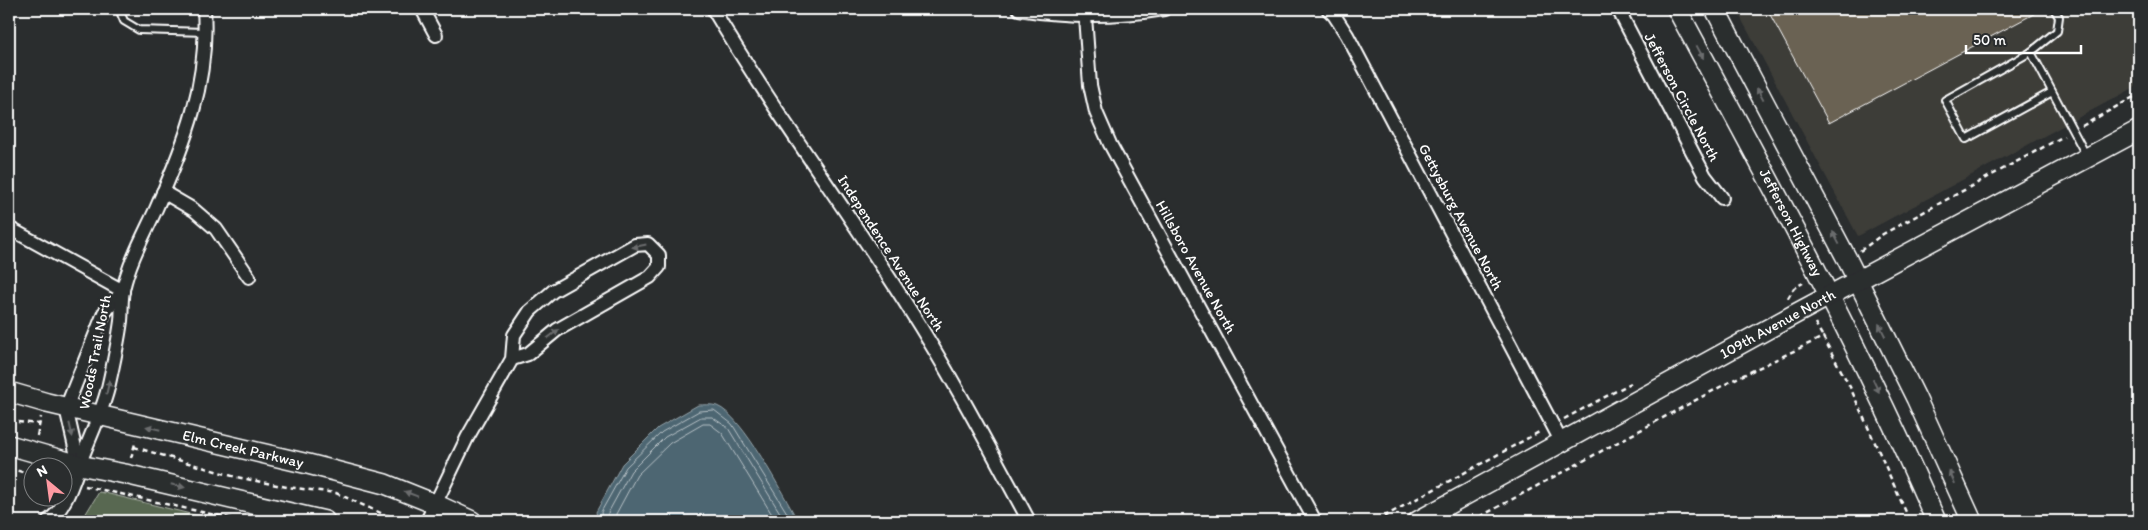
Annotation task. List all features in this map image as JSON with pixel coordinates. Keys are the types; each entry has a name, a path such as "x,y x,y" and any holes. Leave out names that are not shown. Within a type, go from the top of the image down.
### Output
{"street":[{"name":"Woods Trail North","path":"76,474 100,416 108,386 121,320 123,291 132,263 175,166 191,124 202,65 205,32 204,9"},
{"path":"422,9 436,35"},
{"name":"Independence Avenue North","path":"713,9 739,53 913,314 947,371 1029,521"},
{"path":"1019,9 1085,16 1137,14 1164,9"},
{"name":"Gettysburg Avenue North","path":"1328,9 1347,35 1562,443"},
{"name":"Jefferson Circle North","path":"1618,9 1705,176 1722,198"},
{"name":"Jefferson Highway","path":"1677,9 1831,296 1898,433 1936,521"},
{"name":"Jefferson Highway","path":"1715,9 1858,281 1916,398 1972,521"},
{"name":"Hillsboro Avenue North","path":"1085,16 1090,86 1096,112 1110,144 1315,521"},
{"name":"109th Avenue North","path":"1418,521 2139,130"},
{"path":"163,192 194,210 216,229 249,277"},
{"path":"9,228 123,291"},
{"path":"427,521 467,438 512,359 514,335 530,311 553,291 635,245 648,244 659,254 659,268 650,277 558,330 528,354 512,359"},
{"name":"Woods Trail North","path":"76,474 66,408 104,313 123,291"},
{"name":"Elm Creek Parkway","path":"9,392 66,408 385,484 472,521"},
{"path":"9,445 76,474 134,476 324,521"},
{"path":"48,521 54,517 76,474"}],"lane":[{"path":"119,9 124,21 139,30 205,32"},
{"path":"2052,92 1966,138 1945,100 2031,52 2057,31 2059,17 2054,9"},
{"path":"2137,9 2139,13"},
{"path":"2031,52 2088,158"}],"path":[{"path":"1859,252 1883,234 2139,94"},
{"path":"1782,301 1789,297 1794,288"},
{"path":"1816,325 1850,387 1910,521"},
{"path":"1472,521 1733,380 1823,337"},
{"path":"1376,521 1638,379"},
{"path":"9,421 39,424"},
{"path":"134,447 236,477 336,493 385,515 408,518 415,521"},
{"path":"9,468 22,472"},
{"path":"76,474 242,521"},
{"path":"383,521 385,515"}],"shaded area":[{"path":"1736,9 2139,9 2139,85 1858,236"}],"green space":[{"path":"99,492 219,521 79,521 85,515"}],"water":[{"path":"698,405 717,406 739,425 762,458 798,521 598,521 596,512 622,464 658,428"}],"building":[{"path":"1767,9 2043,9 1829,123"}]}
